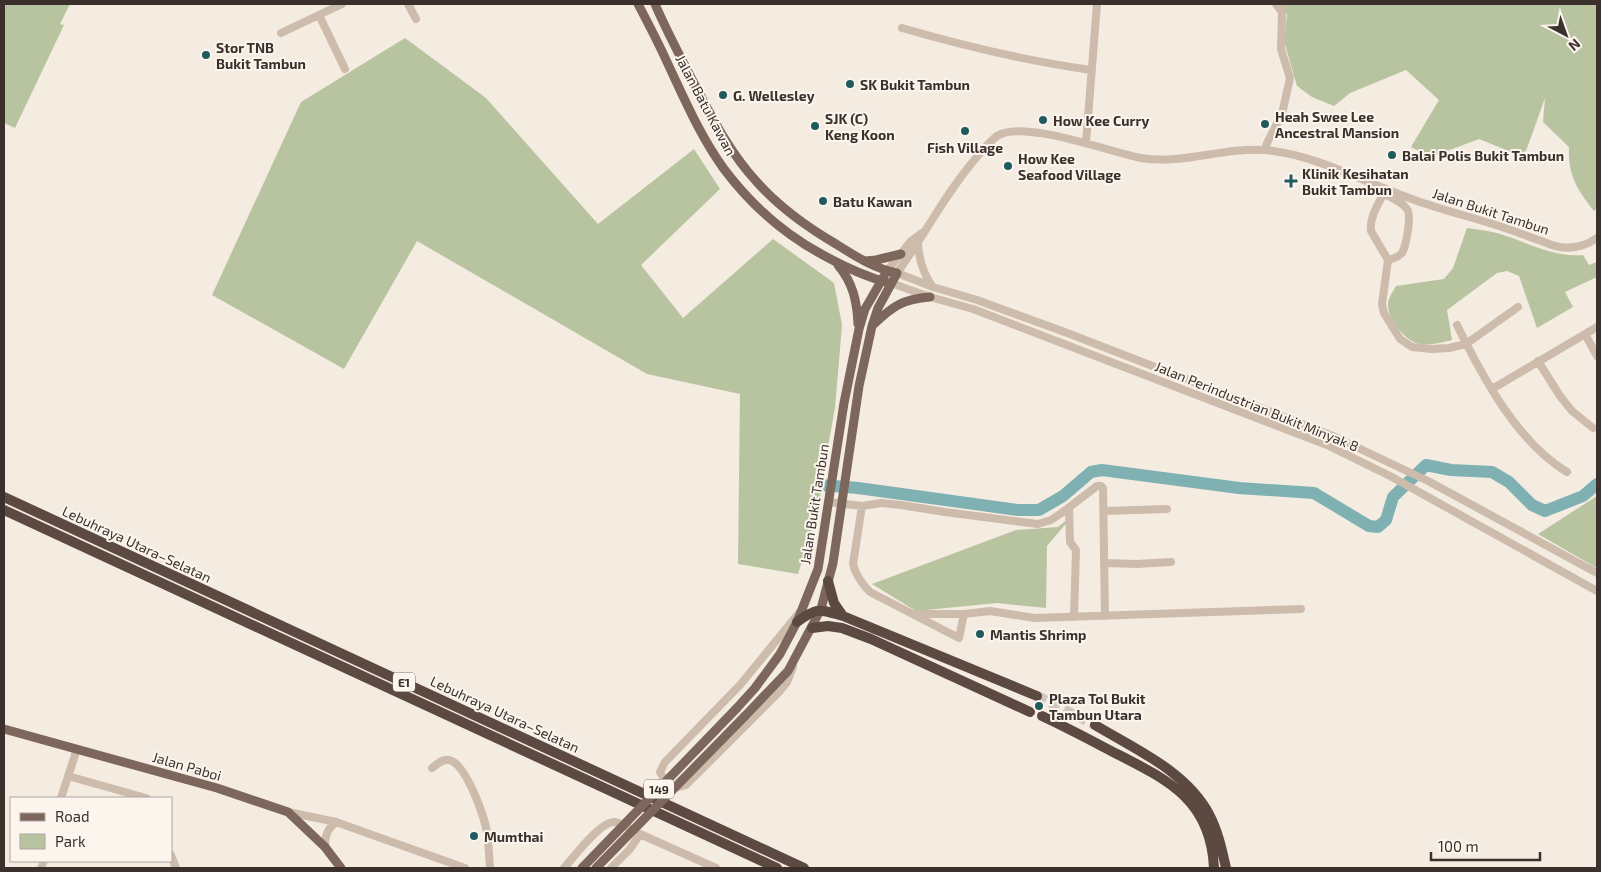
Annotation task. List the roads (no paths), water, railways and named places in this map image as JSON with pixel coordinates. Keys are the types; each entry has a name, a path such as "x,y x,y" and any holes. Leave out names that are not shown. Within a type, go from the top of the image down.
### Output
{"highway":[{"name":"Lebuhraya Utara–Selatan","path":"4,497 804,868"},
{"name":"Lebuhraya Utara–Selatan","path":"4,510 777,868"},
{"path":"828,581 834,603 842,616"},
{"path":"797,622 812,612 821,609 1037,696"},
{"path":"812,628 828,626 842,628 870,638 1030,712"},
{"path":"1042,716 1148,769 1173,785 1189,802 1201,819 1212,850 1214,868"},
{"path":"1095,726 1147,756 1174,774 1190,789 1203,804 1212,821 1226,868"}],"main road":[{"name":"Jalan Batu Kawan","path":"638,4 709,146 724,169 758,208 780,228 809,248 857,272 891,283"},
{"name":"Jalan Batu Kawan","path":"655,4 721,135 750,174 782,207 831,241 864,261 887,271 897,273"},
{"path":"864,261 901,254"},
{"path":"835,261 852,286 856,301 859,329"},
{"name":"Jalan Bukit Tambun","path":"582,868 736,709 772,668 797,622 818,569 846,387 859,329 865,309 887,271"},
{"name":"Jalan Bukit Tambun","path":"596,868 783,677 812,628 821,609 833,563 859,386 872,326 878,308 897,273"},
{"path":"872,326 900,302 930,297"},
{"name":"Jalan Paboi","path":"4,729 201,784 288,812 325,847 341,868"}],"street":[{"path":"281,33 342,4"},
{"path":"408,4 416,19"},
{"path":"1086,143 1097,4"},
{"path":"1265,150 1282,114 1290,78 1281,49 1282,12 1276,4"},
{"path":"320,15 345,69"},
{"path":"902,28 970,48 1044,64 1091,70"},
{"name":"Jalan Bukit Tambun","path":"897,273 918,244 944,200 965,172 997,136 1019,131 1086,143 1142,158 1195,157 1240,150 1265,150 1294,155 1318,161 1385,191 1564,248 1587,245 1597,238"},
{"path":"1388,260 1400,255 1403,250 1410,215 1407,208 1385,191 1370,226 1388,260 1382,304 1384,312 1400,338 1412,347 1432,349 1466,344 1518,307"},
{"name":"Jalan Bukit Tambun","path":"887,271 911,241 924,232"},
{"path":"918,244 919,260 933,287"},
{"name":"Jalan Perindustrian Bukit Minyak 8","path":"897,273 1070,334 1333,436 1430,482 1597,573"},
{"name":"Jalan Perindustrian Bukit Minyak 8","path":"891,283 930,297 973,309 1327,445 1392,477 1597,591"},
{"path":"1457,325 1492,389 1516,426 1536,449 1566,472"},
{"path":"1492,389 1597,327"},
{"path":"1585,334 1597,356"},
{"path":"1538,361 1572,411 1593,428"},
{"path":"830,499 842,500 862,506 881,503 901,505 1038,524 1051,520 1097,486 1101,486 1103,488 1104,511 1105,616"},
{"path":"862,506 853,564 855,573 862,584 870,592 959,638 964,614"},
{"path":"1069,508 1070,542 1076,550 1074,617"},
{"path":"1104,511 1167,510"},
{"path":"1104,563 1171,562"},
{"path":"913,614 964,614 990,611 1035,618 1301,608"},
{"path":"799,652 784,686 686,785 673,788 665,782 660,772 665,762 740,685 802,609"},
{"path":"61,797 78,749"},
{"path":"432,768 441,761 448,760 454,762 463,770 484,820 490,868"},
{"path":"68,776 142,797"},
{"path":"288,812 336,822 465,868"},
{"path":"325,847 325,837 328,830 336,822"},
{"path":"564,868 597,832 607,823 614,822 716,868"},
{"path":"611,868 630,849 640,834"},
{"path":"172,856 176,868"}],"waterway":[{"path":"821,485 858,488 1018,510 1039,510 1063,496 1091,472 1102,470 1239,488 1314,493 1369,526 1378,527 1386,520 1393,497 1426,465 1451,470 1492,472 1509,482 1532,505 1545,511 1583,496 1597,484"}],"tunnel":[{"path":"1037,696 1095,725"}],"place":[{"name":"Stor TNB Bukit Tambun","path":"206,55"},
{"name":"SK Bukit Tambun","path":"850,84"},
{"name":"G. Wellesley","path":"723,95"},
{"name":"How Kee Curry","path":"1043,120"},
{"name":"Heah Swee Lee Ancestral Mansion","path":"1265,124"},
{"name":"SJK (C) Keng Koon","path":"815,126"},
{"name":"Fish Village","path":"965,131"},
{"name":"Balai Polis Bukit Tambun","path":"1392,155"},
{"name":"How Kee Seafood Village","path":"1008,166"},
{"name":"Klinik Kesihatan Bukit Tambun","path":"1291,181"},
{"name":"Batu Kawan","path":"823,201"},
{"name":"Mantis Shrimp","path":"980,634"},
{"name":"Plaza Tol Bukit Tambun Utara","path":"1039,706"},
{"name":"Mumthai","path":"474,836"}]}
